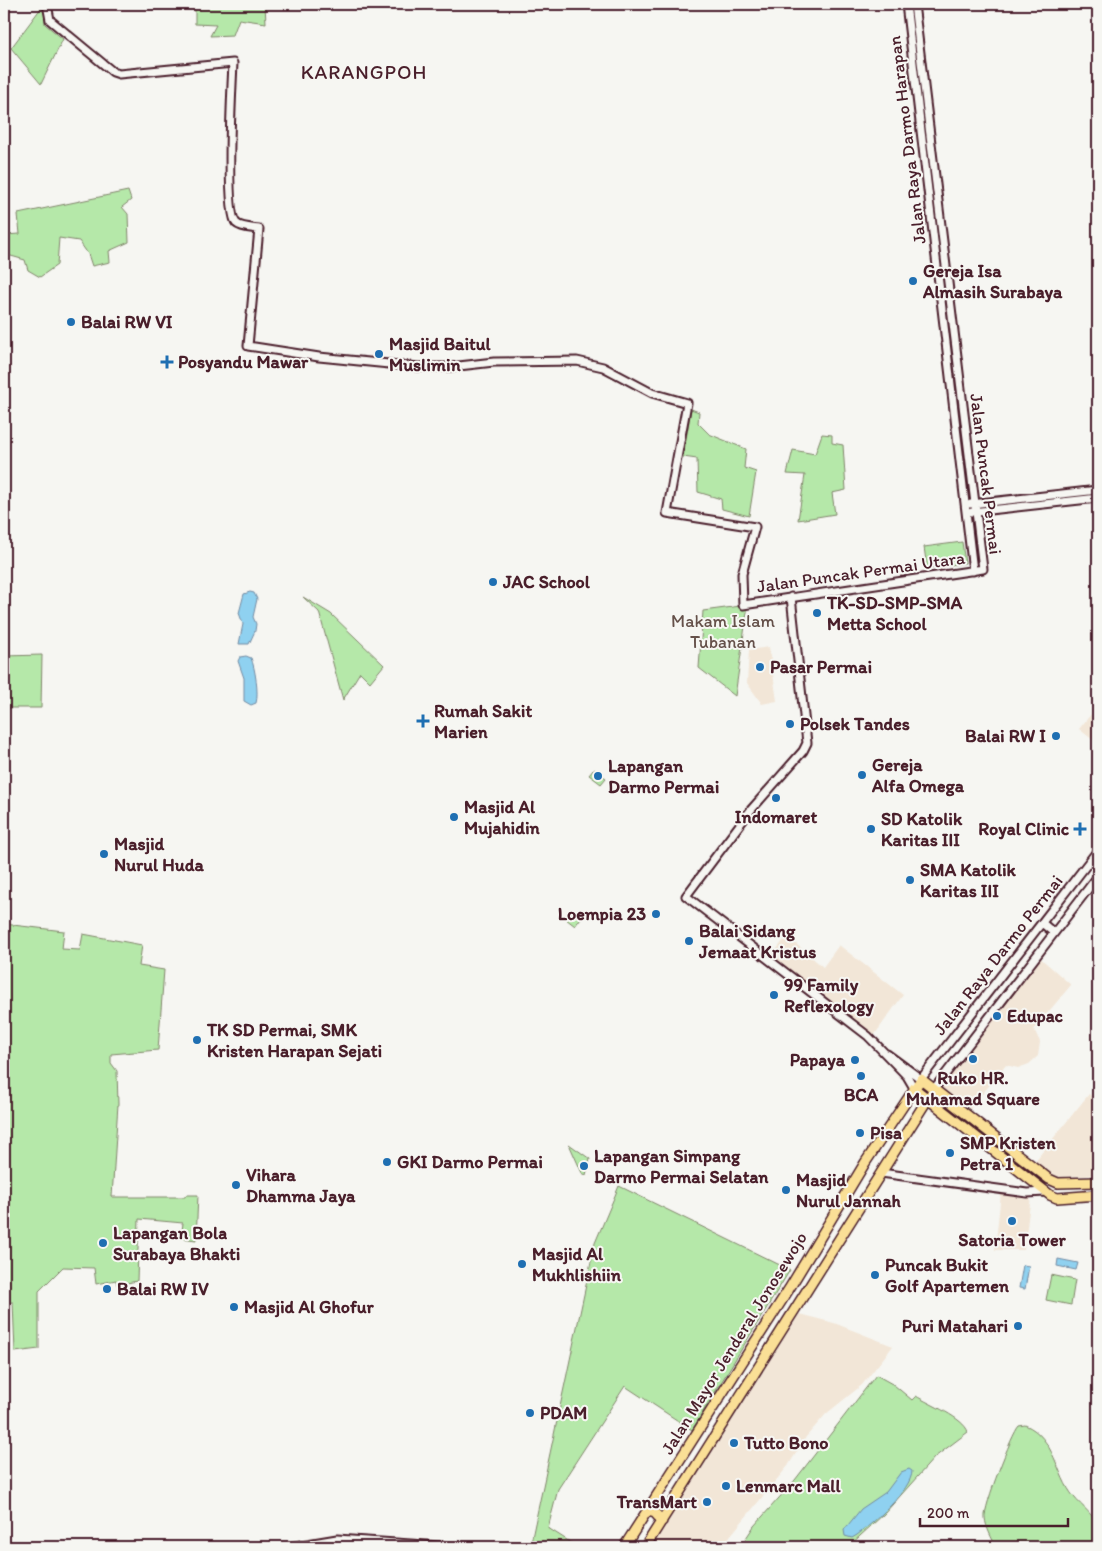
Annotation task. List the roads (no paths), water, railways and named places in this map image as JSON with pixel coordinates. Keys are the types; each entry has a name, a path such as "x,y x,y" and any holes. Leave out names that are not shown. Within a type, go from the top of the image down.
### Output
{"main road":[{"name":"Jalan Mayor Jenderal Jonosewojo","path":"624,1547 775,1311 864,1163 920,1079"},
{"path":"920,1079 1049,1179 1058,1184 1098,1182"},
{"path":"914,1088 1045,1192 1057,1198 1098,1195"},
{"name":"Jalan Mayor Jenderal Jonosewojo","path":"645,1547 934,1089"},
{"path":"796,1277 800,1287 809,1288"},
{"path":"775,1311 784,1310 789,1320"},
{"path":"684,1453 685,1462 694,1466 698,1464"},
{"path":"647,1511 658,1515 662,1521"}],"street":[{"name":"Jalan Puncak Permai Utara","path":"48,4 50,20 113,72 119,74 233,62 230,184 234,218 237,224 258,229 248,346 319,358 419,367 450,367 494,362 576,362 603,367 652,393 686,403 667,512 755,527 742,574 742,605 983,570"},
{"name":"Jalan Raya Darmo Harapan","path":"906,4 952,391"},
{"name":"Jalan Raya Darmo Harapan","path":"914,4 959,382"},
{"name":"Jalan Puncak Permai","path":"959,382 983,570"},
{"name":"Jalan Puncak Permai","path":"952,391 973,571"},
{"path":"965,504 1098,490"},
{"path":"966,513 1098,498"},
{"path":"791,597 807,743 803,751 750,811 686,896 868,1036 886,1053 890,1054 920,1079"},
{"name":"Jalan Raya Darmo Permai","path":"920,1079 1098,850"},
{"name":"Jalan Raya Darmo Permai","path":"934,1089 1098,876"},
{"path":"1042,923 1054,933"},
{"path":"886,1053 887,1058 911,1080 914,1088"},
{"path":"881,1173 1027,1193 1045,1192"},
{"path":"289,1547 337,1539 455,1547"}],"water":[{"path":"254,593 257,599 253,617 256,624 255,631 249,644 239,644 243,624 239,613 244,594"},
{"path":"246,656 251,658 257,687 256,703 251,705 244,701 244,678 238,661 240,657"},
{"path":"1058,1259 1078,1263 1076,1270 1057,1266"},
{"path":"1023,1265 1029,1266 1025,1289 1019,1288"},
{"path":"909,1469 912,1471 910,1479 899,1497 857,1535 852,1538 845,1536 844,1530 861,1509 886,1492 901,1472"}],"place":[{"name":"Gereja Isa Almasih Surabaya","path":"913,281"},
{"name":"Balai RW VI","path":"71,322"},
{"name":"Masjid Baitul Muslimin","path":"379,354"},
{"name":"Posyandu Mawar","path":"167,362"},
{"name":"JAC School","path":"493,582"},
{"name":"TK-SD-SMP-SMA Metta School","path":"817,613"},
{"name":"Pasar Permai","path":"760,667"},
{"name":"Rumah Sakit Marien","path":"423,721"},
{"name":"Polsek Tandes","path":"790,724"},
{"name":"Balai RW I","path":"1056,736"},
{"name":"Gereja Alfa Omega","path":"862,775"},
{"name":"Lapangan Darmo Permai","path":"598,776"},
{"name":"Indomaret","path":"776,798"},
{"name":"Masjid Al Mujahidin","path":"454,817"},
{"name":"SD Katolik Karitas III","path":"871,829"},
{"name":"Royal Clinic","path":"1080,829"},
{"name":"Masjid Nurul Huda","path":"104,854"},
{"name":"SMA Katolik Karitas III","path":"910,880"},
{"name":"Loempia 23","path":"656,914"},
{"name":"Balai Sidang Jemaat Kristus","path":"689,941"},
{"name":"99 Family Reflexology","path":"774,995"},
{"name":"Edupac","path":"997,1016"},
{"name":"TK SD Permai, SMK Kristen Harapan Sejati","path":"197,1040"},
{"name":"Ruko HR. Muhamad Square","path":"973,1059"},
{"name":"Papaya","path":"855,1060"},
{"name":"BCA","path":"861,1076"},
{"name":"Pisa","path":"860,1133"},
{"name":"SMP Kristen Petra 1","path":"950,1153"},
{"name":"GKI Darmo Permai","path":"387,1162"},
{"name":"Lapangan Simpang Darmo Permai Selatan","path":"584,1166"},
{"name":"Vihara Dhamma Jaya","path":"236,1185"},
{"name":"Masjid Nurul Jannah","path":"786,1190"},
{"name":"Satoria Tower","path":"1012,1221"},
{"name":"Lapangan Bola Surabaya Bhakti","path":"103,1243"},
{"name":"Masjid Al Mukhlishiin","path":"522,1264"},
{"name":"Puncak Bukit Golf Apartemen","path":"875,1275"},
{"name":"Balai RW IV","path":"107,1289"},
{"name":"Masjid Al Ghofur","path":"234,1307"},
{"name":"Puri Matahari","path":"1018,1326"},
{"name":"PDAM","path":"530,1413"},
{"name":"Tutto Bono","path":"734,1443"},
{"name":"Lenmarc Mall","path":"726,1486"},
{"name":"TransMart","path":"707,1502"}],"district":[{"name":"KARANGPOH","path":"364,72"}],"park label":[{"name":"Makam Islam Tubanan","path":"723,631"}]}
